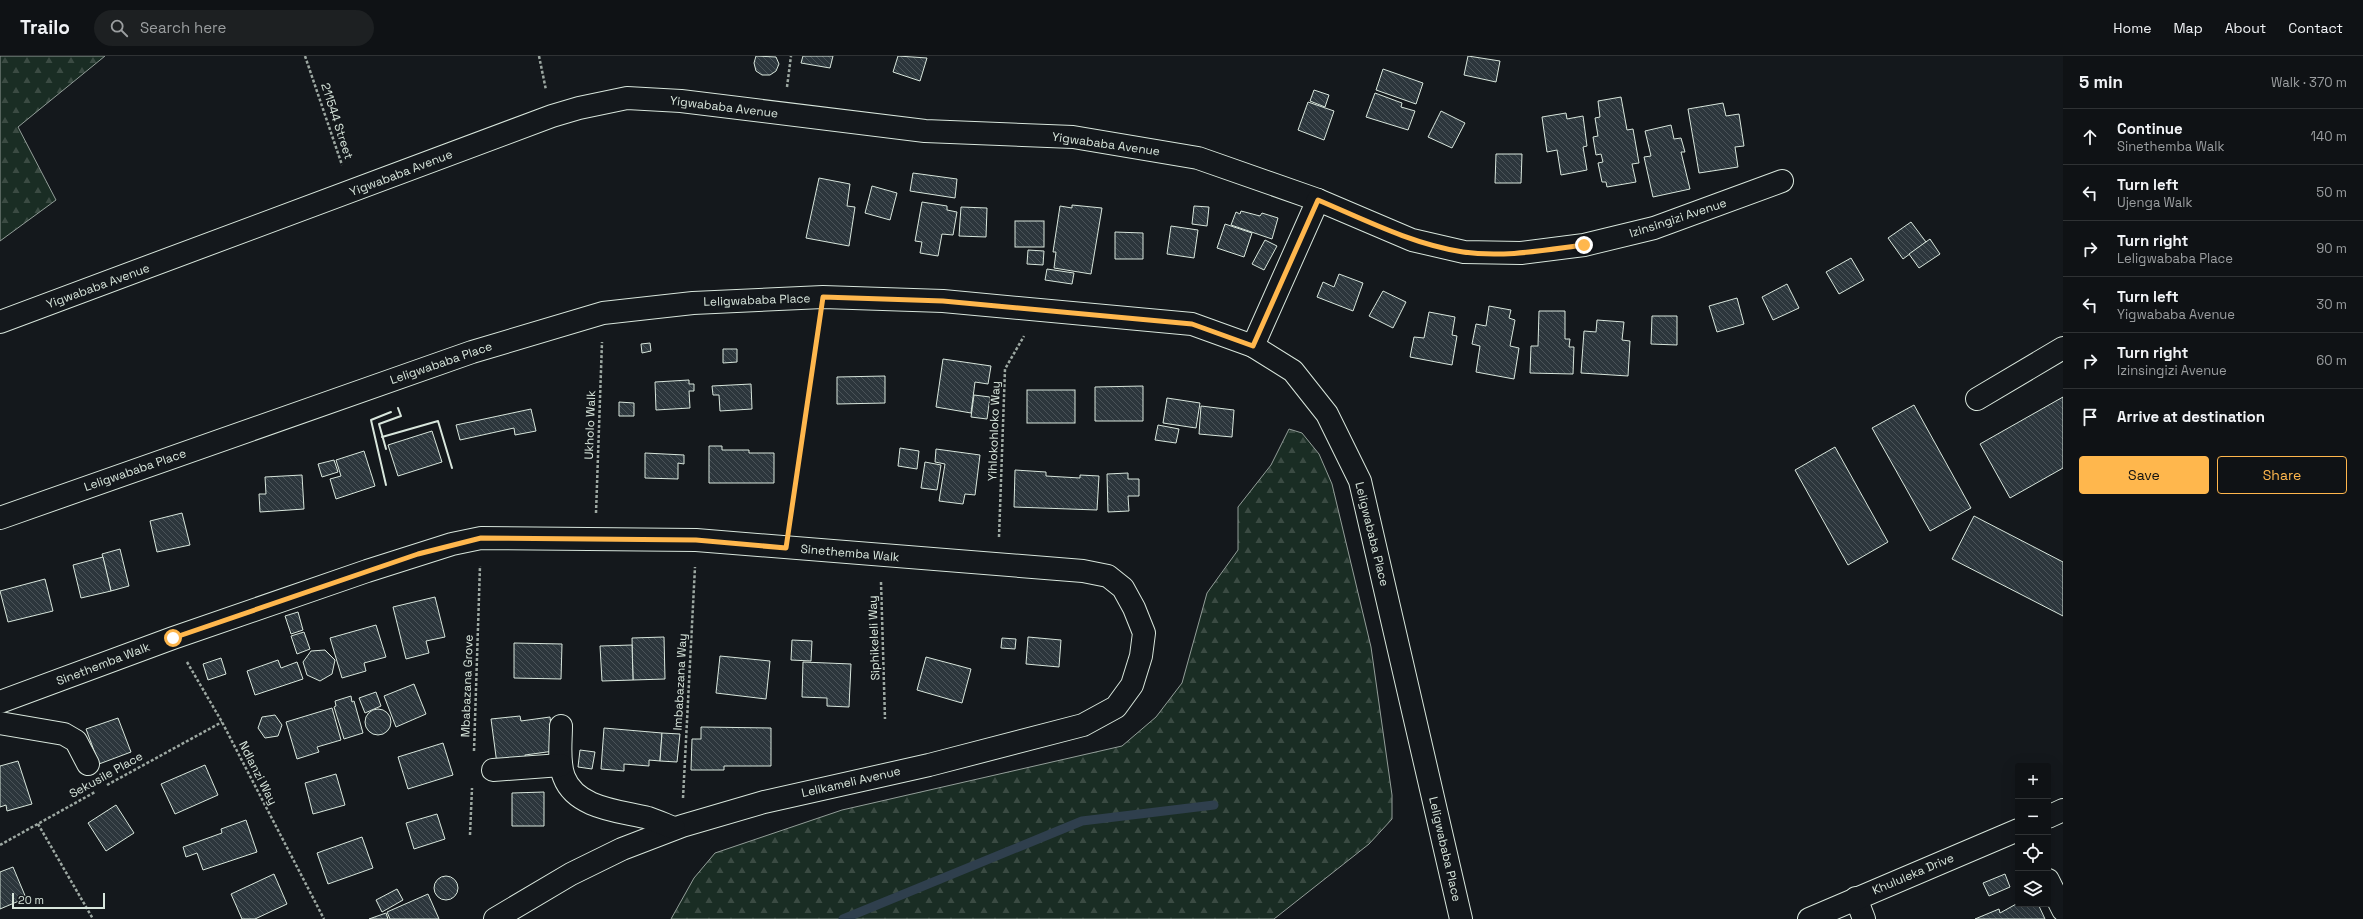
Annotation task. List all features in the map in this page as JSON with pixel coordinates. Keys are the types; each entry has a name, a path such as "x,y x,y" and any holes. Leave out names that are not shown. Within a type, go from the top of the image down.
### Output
{"street":[{"name":"Yigwababa Avenue","path":"0,322 552,116 579,108 628,98 681,101 925,130 1073,137 1198,158 1318,200"},
{"name":"Izinsingizi Avenue","path":"1318,200 1412,240 1464,252 1521,253 1584,245 1654,228 1782,181"},
{"path":"1253,346 1318,200"},
{"name":"Leligwababa Place","path":"0,518 472,352 603,313 693,303 823,297 943,301 1192,324 1253,346 1293,371 1328,414 1360,481 1461,919"},
{"path":"1977,399 2063,348"},
{"name":"Sinethemba Walk","path":"0,702 173,638 418,554 481,538 696,540 880,556 998,563 1083,571 1108,576 1123,588 1134,608"},
{"name":"Lelikameli Avenue","path":"495,919 584,868 622,849 678,827 764,802 929,765 1083,725 1116,707 1132,684 1141,656 1144,633 1134,608"},
{"path":"0,723 64,734 76,741 88,764"},
{"path":"561,726 561,765 564,779 577,796 591,804 678,827"},
{"path":"494,770 561,765"},
{"path":"2051,816 2063,810"},
{"name":"Khululeka Drive","path":"1809,919 2015,831"},
{"path":"2051,886 2063,910"},
{"path":"1856,898 1864,919"}],"path":[{"name":"211544 Street","path":"305,56 351,192"},
{"path":"539,56 552,116"},
{"path":"786,548 823,297"},
{"name":"Yihlokohloko Way","path":"998,563 1005,369 1040,309"},
{"name":"Ukholo Walk","path":"595,538 603,313"},
{"name":"Mbabazana Grove","path":"473,757 481,538"},
{"name":"Imbabazana Way","path":"678,827 696,540"},
{"name":"Siphikeleli Way","path":"880,556 885,719"},
{"name":"Ndlanzi Way","path":"173,638 222,722 324,919"},
{"name":"Sekusile Place","path":"106,786 222,722"},
{"path":"470,835 472,780"},
{"name":"Sekusile Place","path":"0,845 99,790"},
{"path":"38,824 92,919"}],"green space":[{"path":"0,56 105,56 18,127 56,200 0,241"},
{"path":"1289,429 1302,433 1319,454 1332,484 1371,647 1392,795 1392,819 1369,844 1274,919 671,919 694,878 715,853 842,810 1122,746 1156,717 1182,683 1207,593 1238,550 1238,507 1271,465"}],"building":[{"path":"756,56 776,57 779,64 776,71 770,75 762,75 756,71 754,63"},
{"path":"803,56 833,56 830,68 801,63"},
{"path":"898,56 927,58 920,81 893,72"},
{"path":"1468,56 1500,61 1496,82 1464,75"},
{"path":"1383,69 1423,83 1416,104 1376,90"},
{"path":"1314,90 1329,95 1325,107 1310,101"},
{"path":"1375,93 1402,103 1401,107 1415,111 1408,130 1366,117"},
{"path":"1621,97 1627,130 1633,129 1639,163 1632,164 1636,182 1607,187 1606,182 1602,182 1598,163 1603,162 1601,154 1596,155 1593,137 1598,136 1595,118 1600,117 1598,101"},
{"path":"1308,102 1334,111 1324,140 1298,130"},
{"path":"1723,103 1726,116 1739,114 1744,146 1735,147 1738,167 1699,173 1688,109"},
{"path":"1441,111 1465,123 1452,148 1428,137"},
{"path":"1566,113 1567,119 1583,116 1587,146 1583,147 1587,170 1561,175 1557,150 1547,152 1542,117"},
{"path":"1671,125 1674,139 1681,138 1685,152 1681,152 1690,189 1653,197 1644,157 1651,156 1645,131"},
{"path":"1496,154 1522,154 1521,183 1495,183"},
{"path":"913,173 957,179 955,198 910,191"},
{"path":"819,178 850,184 847,206 855,207 849,246 806,238"},
{"path":"872,186 897,193 890,220 865,213"},
{"path":"922,202 947,206 947,210 957,212 953,235 942,234 938,256 920,253 922,242 915,241"},
{"path":"1072,205 1102,208 1091,274 1054,268 1056,252 1053,252 1060,206 1072,208"},
{"path":"1194,206 1209,207 1207,226 1192,224"},
{"path":"961,207 987,208 986,237 959,236"},
{"path":"1241,211 1260,216 1262,213 1278,218 1272,239 1231,225 1236,212 1240,214"},
{"path":"1015,221 1044,221 1044,247 1015,247"},
{"path":"1911,222 1926,242 1903,259 1888,238"},
{"path":"1225,224 1252,233 1244,257 1217,248"},
{"path":"1171,226 1198,230 1194,258 1167,254"},
{"path":"1115,232 1143,233 1143,259 1115,259"},
{"path":"1930,239 1940,254 1919,268 1909,254"},
{"path":"1265,240 1277,246 1264,270 1252,264"},
{"path":"1028,250 1044,251 1043,265 1027,264"},
{"path":"1851,258 1864,280 1839,294 1826,272"},
{"path":"1047,269 1074,273 1072,284 1045,280"},
{"path":"1339,274 1363,283 1353,311 1317,297 1323,282 1334,287"},
{"path":"1787,284 1799,308 1773,320 1762,297"},
{"path":"1383,291 1406,302 1393,328 1369,316"},
{"path":"1737,298 1744,324 1717,332 1709,306"},
{"path":"1489,306 1511,310 1509,318 1515,320 1510,346 1519,348 1514,379 1476,372 1480,346 1472,344 1476,324 1486,326"},
{"path":"1539,311 1565,311 1565,339 1570,339 1569,347 1574,347 1573,374 1530,373 1531,346 1538,346"},
{"path":"1429,312 1455,317 1452,335 1457,336 1452,365 1410,357 1414,337 1424,338"},
{"path":"1652,316 1677,316 1677,345 1651,344"},
{"path":"1597,320 1624,322 1622,340 1630,341 1628,376 1581,373 1584,331 1596,332"},
{"path":"650,343 651,351 642,353 641,344"},
{"path":"723,349 737,349 737,362 723,363"},
{"path":"943,359 991,366 988,384 975,382 971,413 936,407"},
{"path":"885,376 885,403 837,404 837,377"},
{"path":"689,380 689,384 694,384 694,391 689,391 690,408 656,410 655,382"},
{"path":"751,384 752,409 720,411 719,395 713,395 712,386"},
{"path":"1143,386 1143,421 1095,421 1095,387"},
{"path":"1027,390 1075,390 1075,423 1027,423"},
{"path":"974,395 990,397 987,419 971,417"},
{"path":"2063,397 2063,468 2010,498 1980,444"},
{"path":"1167,398 1200,403 1196,428 1163,423"},
{"path":"619,402 634,403 634,416 619,416"},
{"path":"1914,405 1971,508 1930,531 1872,428"},
{"path":"1201,406 1234,410 1232,437 1199,434"},
{"path":"531,409 536,431 515,435 514,428 460,440 456,425"},
{"path":"1158,425 1179,429 1176,443 1155,440"},
{"path":"432,431 442,462 398,476 388,445"},
{"path":"709,446 722,446 722,450 749,450 749,453 774,453 774,483 709,483"},
{"path":"1835,447 1888,542 1848,565 1795,470"},
{"path":"900,448 919,451 917,469 898,466"},
{"path":"936,449 980,455 975,495 965,494 963,504 939,501 945,464 935,462"},
{"path":"364,451 375,486 336,499 330,479 341,476 336,460"},
{"path":"645,453 684,455 684,464 678,463 678,479 645,478"},
{"path":"334,460 338,472 322,477 318,464"},
{"path":"925,462 941,465 937,490 921,488"},
{"path":"1015,470 1046,472 1046,476 1080,478 1080,475 1099,476 1097,510 1014,507"},
{"path":"1128,473 1128,479 1139,479 1139,496 1128,496 1129,511 1108,512 1107,474"},
{"path":"302,475 304,509 260,512 259,494 266,494 265,477"},
{"path":"182,513 190,545 157,552 150,521"},
{"path":"1974,516 2063,562 2063,616 1952,559"},
{"path":"120,549 129,586 111,591 102,554"},
{"path":"103,557 111,591 81,598 73,565"},
{"path":"45,579 53,611 8,622 0,591"},
{"path":"435,597 445,637 426,641 429,653 406,659 393,607"},
{"path":"298,612 303,630 291,634 285,616"},
{"path":"376,625 386,657 364,663 366,671 342,678 330,638"},
{"path":"304,632 310,649 297,654 291,636"},
{"path":"664,637 665,679 633,680 632,638"},
{"path":"1028,637 1061,640 1059,667 1026,664"},
{"path":"1002,638 1016,639 1015,649 1001,648"},
{"path":"792,640 812,641 811,661 791,660"},
{"path":"514,643 562,644 561,679 514,678"},
{"path":"632,645 633,680 602,681 600,646"},
{"path":"325,650 335,660 332,674 320,681 307,675 303,662 311,651"},
{"path":"720,656 770,661 766,699 716,693"},
{"path":"926,657 971,669 962,703 917,690"},
{"path":"221,658 226,674 208,680 203,664"},
{"path":"278,660 281,668 297,662 303,679 255,695 247,671"},
{"path":"803,662 851,664 849,707 827,706 827,698 802,697"},
{"path":"414,684 426,714 396,727 384,696"},
{"path":"376,692 381,706 365,713 359,698"},
{"path":"351,696 352,702 354,701 363,733 344,739 334,707 336,706 335,701"},
{"path":"332,708 341,740 317,747 319,752 297,759 286,722"},
{"path":"378,709 387,713 391,722 387,731 378,735 369,731 365,722 369,713"},
{"path":"275,715 282,725 278,736 265,738 258,728 262,717"},
{"path":"520,716 521,721 550,717 554,751 525,755 526,760 497,764 491,719"},
{"path":"118,718 131,752 99,764 86,729"},
{"path":"701,727 771,728 771,766 724,766 724,770 691,770 692,739 701,739"},
{"path":"604,728 662,733 660,761 649,760 649,766 624,764 624,771 601,769"},
{"path":"662,733 680,734 677,762 660,761"},
{"path":"443,743 453,775 408,789 398,757"},
{"path":"580,750 595,752 592,769 578,767"},
{"path":"18,761 32,804 7,811 6,805 0,807 0,766"},
{"path":"205,765 218,795 175,814 161,784"},
{"path":"336,774 345,805 313,814 305,783"},
{"path":"544,792 544,826 512,826 512,793"},
{"path":"116,805 134,833 106,851 88,823"},
{"path":"437,814 445,839 414,849 406,823"},
{"path":"246,820 257,852 203,870 197,853 186,857 183,847 222,833 221,829"},
{"path":"362,837 373,868 328,884 317,853"},
{"path":"13,867 26,898 0,909 0,872"},
{"path":"274,874 287,904 255,919 242,919 231,894"},
{"path":"2005,874 2010,887 1989,896 1983,883"},
{"path":"446,876 455,879 458,888 455,897 446,900 437,897 434,888 437,879"},
{"path":"397,889 403,900 382,912 376,900"},
{"path":"428,894 439,919 390,919 387,912"},
{"path":"2015,905 2015,907 2039,907 2045,919 1975,919 1999,909 2000,913"},
{"path":"386,913 388,919 369,919"}],"waterway":[{"path":"843,919 1082,821 1214,805"}],"wall":[{"path":"386,449 379,424 401,416 398,408"},
{"path":"386,485 371,420 391,412"},
{"path":"382,437 438,421 452,468"}],"route":[{"path":"173,638 418,554 452,544 481,538 696,540 786,548 823,297 943,301 1192,324 1253,346 1318,200 1412,240 1464,252 1521,253 1584,245"}]}
